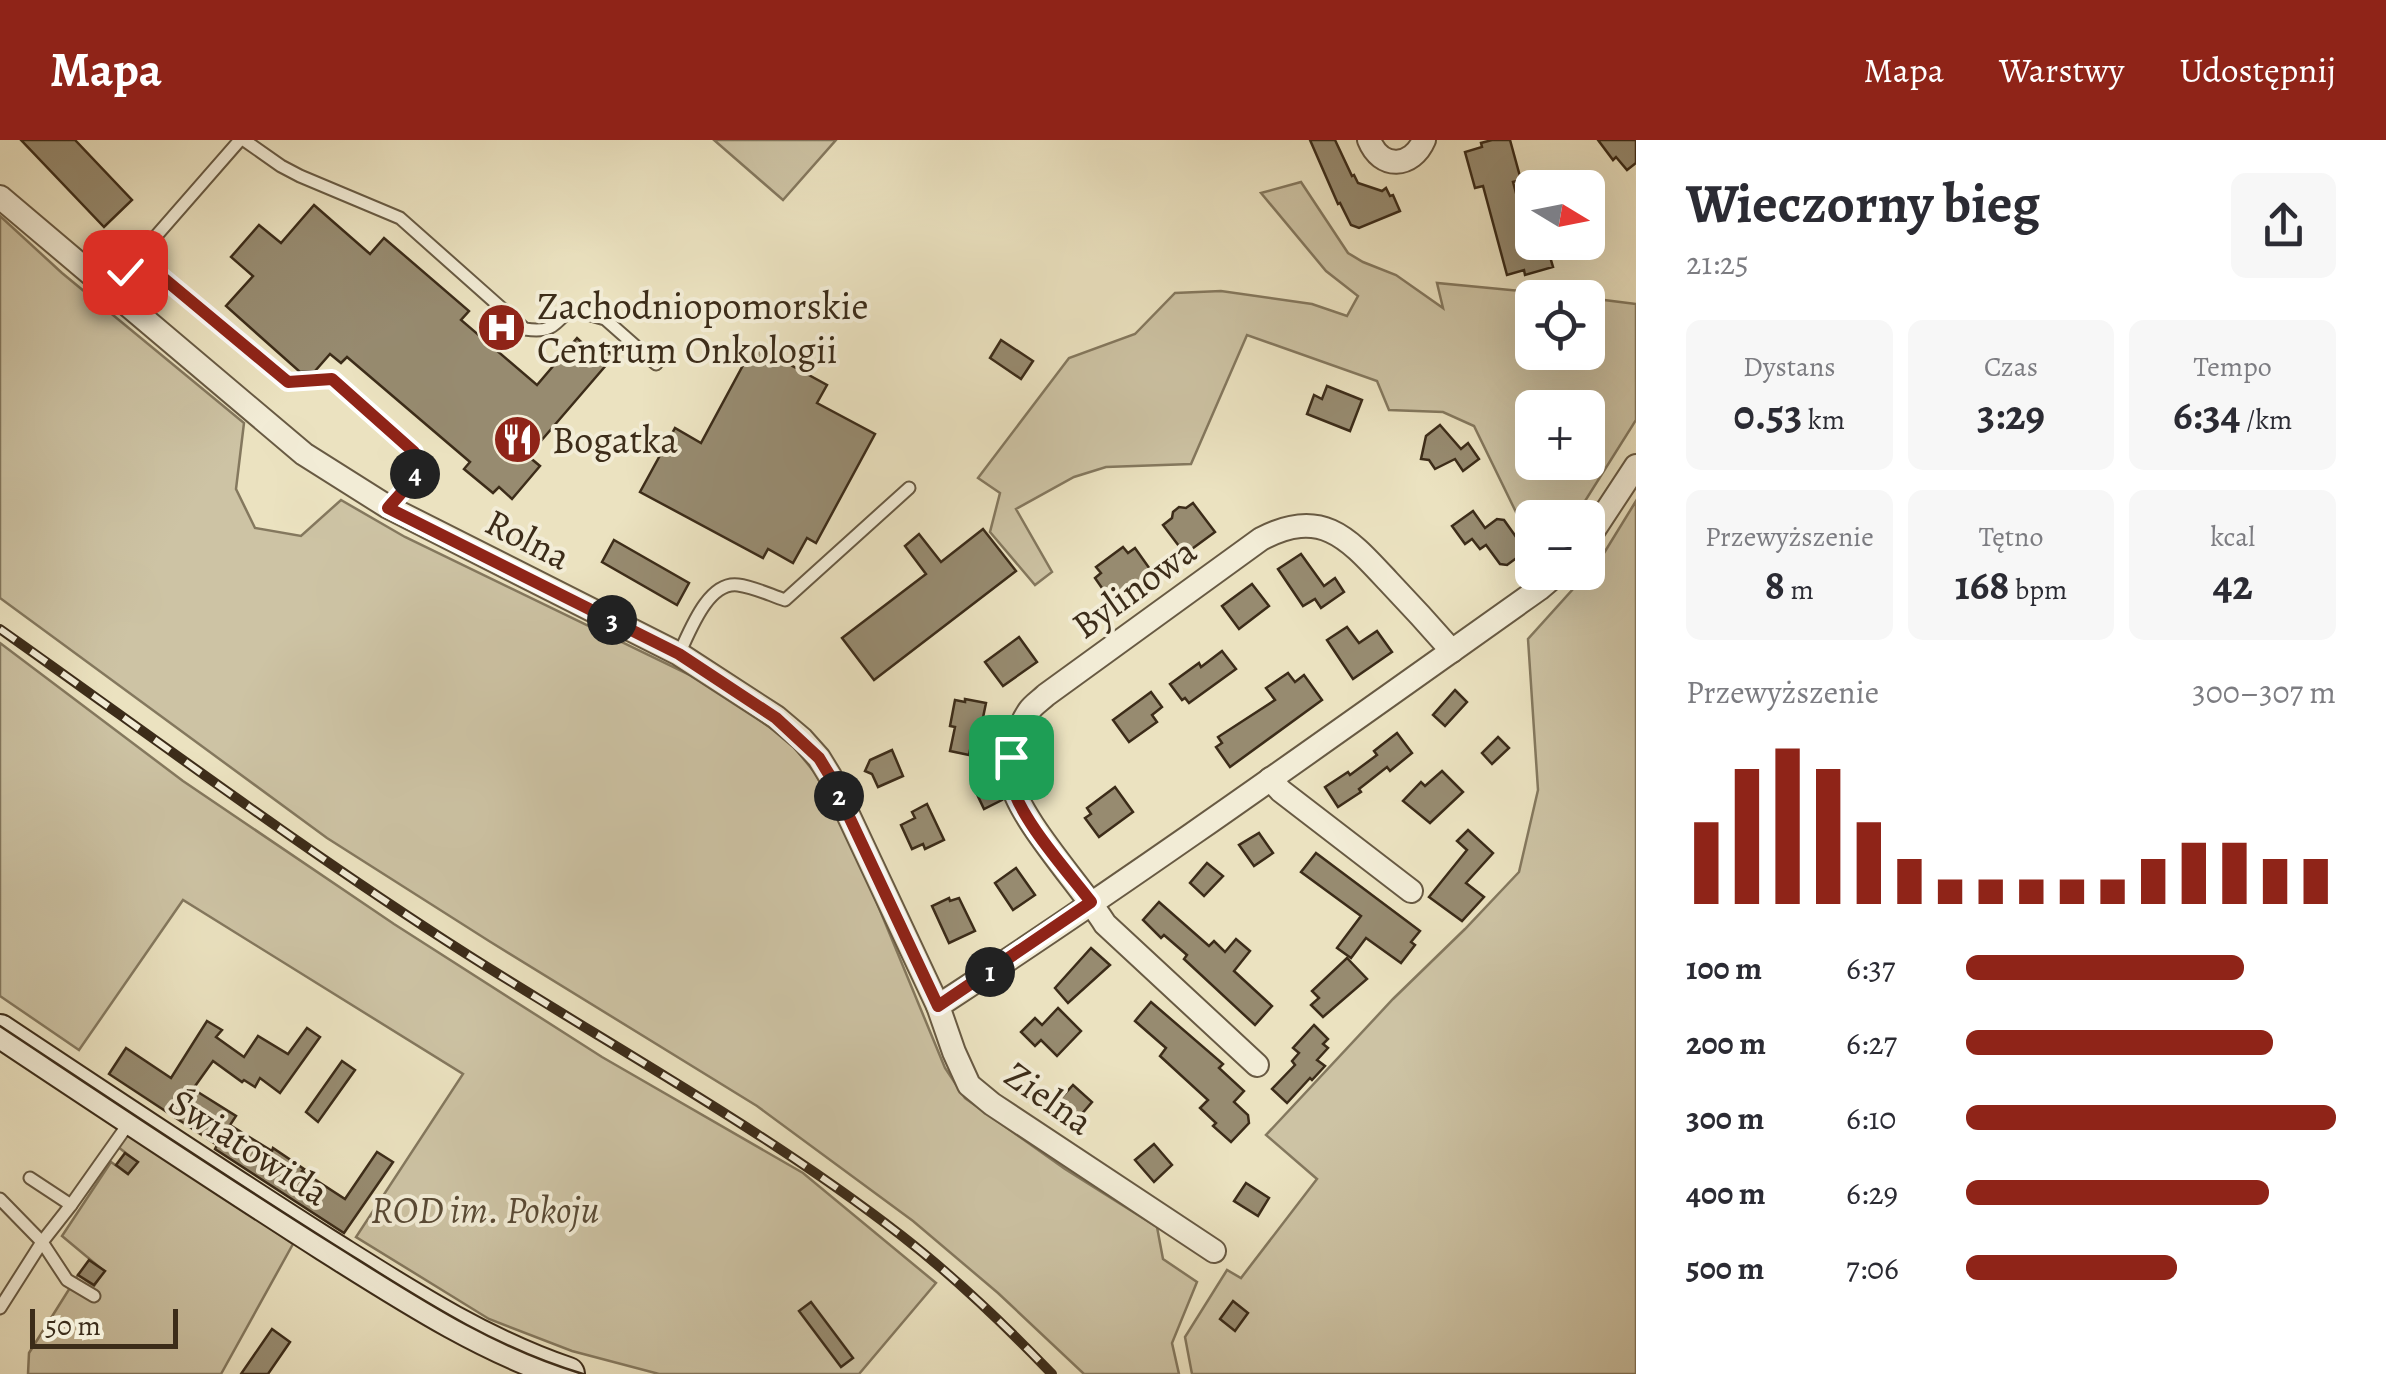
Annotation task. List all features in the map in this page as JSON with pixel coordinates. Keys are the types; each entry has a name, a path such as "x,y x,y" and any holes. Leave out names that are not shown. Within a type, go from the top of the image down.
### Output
{"street":[{"path":"1369,140 1377,154 1399,162 1418,152 1424,140"},
{"name":"Rolna","path":"0,197 304,454 388,508 679,654 776,718 819,758 830,776 938,1006"},
{"path":"1605,513 1636,466"},
{"name":"Bylinowa","path":"1091,902 1016,798 1011,757 1017,736 1030,711 1046,695 1262,539 1280,529 1302,525 1342,535 1452,651"},
{"path":"938,1006 1270,779 1535,590"},
{"path":"1270,779 1410,891"},
{"path":"1091,902 1104,924 1257,1065"},
{"name":"Zielna","path":"938,1006 970,1085 992,1104 1214,1251"},
{"name":"Światowida","path":"0,1031 243,1192 459,1327 513,1354 568,1374"}],"lane":[{"path":"108,290 242,140 281,166 400,218 526,330 542,332 570,309 595,315 656,364"},
{"path":"138,257 288,382 332,379 414,452 415,476 388,508"},
{"path":"679,654 717,589 738,585 785,600 909,488"},
{"path":"0,1308 42,1242 132,1119"},
{"path":"30,1178 71,1205"},
{"path":"0,1199 42,1242 68,1280 94,1296"}],"green space":[{"path":"714,140 836,140 783,200"},
{"path":"1301,182 1348,253 1396,275 1443,308 1437,283 1515,290 1515,370 1605,370 1605,300 1636,304 1636,420 1605,469 1605,390 1515,390 1515,480 1598,480 1586,500 1515,500 1515,510 1474,426 1443,412 1389,410 1377,381 1247,335 1191,464 1106,467 1074,477 1016,509 1052,572 1035,585 990,532 1000,493 978,478 1069,358 1135,334 1175,293 1221,291 1312,304 1347,316 1358,296 1326,271 1261,193"},
{"path":"0,216 62,273 244,423 236,489 255,528 301,536 341,500 405,537 690,675 790,742 815,773 851,840 945,1068 965,1098 1065,1169 1157,1227 1163,1259 1197,1282 1172,1343 1179,1374 1084,1374 998,1293 913,1221 757,1106 327,838 0,598"},
{"path":"1636,501 1636,1374 1192,1374 1185,1337 1227,1270 1241,1278 1317,1179 1266,1135 1519,872 1538,790 1528,639 1572,590 1605,590 1605,551"},
{"name":"ROD im. Pokoju","path":"0,643 183,781 394,924 602,1057 803,1173 936,1283 859,1374 659,1374 572,1351 489,1319 356,1237 463,1074 183,900 79,1050 0,996"},
{"path":"128,1130 293,1244 221,1374 28,1374 29,1353 78,1275 94,1286 104,1271 62,1236 111,1162 128,1174 137,1162 117,1146"}],"building":[{"path":"21,140 75,140 132,200 104,227"},
{"path":"1310,140 1335,140 1358,183 1382,191 1386,188 1400,211 1359,228 1351,225"},
{"path":"1510,140 1518,170 1513,182 1515,260 1551,260 1553,267 1525,275 1524,270 1507,275 1483,186 1475,188 1465,152 1482,147 1481,143"},
{"path":"1598,140 1636,140 1636,163 1627,170 1616,157 1613,160"},
{"path":"314,205 370,254 384,238 469,311 461,320 537,385 577,338 593,353 600,345 614,356 528,456 540,466 512,499 499,487 493,493 464,469 470,462 347,357 341,363 330,354 315,371 300,372 226,306 253,276 231,257 259,225 281,243"},
{"path":"1001,340 1033,361 1021,379 990,358"},
{"path":"754,345 827,385 817,403 875,434 816,543 807,538 793,563 768,549 763,558 640,492 675,428 701,443"},
{"path":"1327,386 1362,400 1350,431 1307,414 1314,395 1322,399"},
{"path":"1440,425 1461,449 1468,443 1479,459 1463,471 1455,459 1435,469 1429,460 1421,459 1426,436"},
{"path":"1193,503 1215,532 1185,554 1163,525 1179,507"},
{"path":"1473,511 1485,528 1497,519 1504,520 1515,536 1515,559 1507,565 1500,564 1486,545 1480,549 1472,539 1465,544 1452,526"},
{"path":"983,529 1016,571 874,680 842,638 926,574 905,546 919,534 941,562"},
{"path":"614,540 689,583 677,605 602,562"},
{"path":"1123,547 1128,553 1135,548 1152,572 1127,596 1124,592 1111,601 1095,578 1101,573 1096,567"},
{"path":"1301,554 1324,586 1335,578 1344,592 1321,608 1315,599 1303,606 1278,569"},
{"path":"1252,584 1269,606 1239,629 1222,606"},
{"path":"1347,627 1359,643 1377,631 1392,652 1353,679 1327,640"},
{"path":"1019,637 1037,662 1003,686 985,662"},
{"path":"1222,651 1236,669 1189,703 1185,698 1182,700 1170,684"},
{"path":"1288,673 1295,682 1304,675 1322,700 1230,767 1216,747 1222,743 1218,737 1275,700 1266,688"},
{"path":"1455,690 1467,702 1445,726 1433,715"},
{"path":"1151,692 1162,707 1152,715 1157,722 1129,742 1113,720"},
{"path":"955,700 986,703 980,732 974,731 969,755 950,751"},
{"path":"1397,733 1412,753 1390,771 1387,767 1338,807 1325,787 1377,755 1374,751"},
{"path":"1498,737 1509,748 1492,764 1482,753"},
{"path":"892,750 903,776 878,787 872,774 865,771 870,760"},
{"path":"1442,771 1463,792 1430,823 1403,801 1421,782 1425,786"},
{"path":"993,781 1002,800 984,809 975,790"},
{"path":"1115,787 1133,812 1099,837 1085,818 1091,814 1087,808"},
{"path":"927,804 944,840 925,849 923,844 912,849 901,825 915,818 912,812"},
{"path":"1468,830 1493,853 1466,883 1484,897 1462,921 1429,897 1467,850 1457,841"},
{"path":"1259,833 1273,853 1254,866 1239,845"},
{"path":"1316,853 1420,931 1401,963 1366,938 1351,958 1337,948 1361,916 1301,872"},
{"path":"1207,863 1223,876 1204,896 1190,883"},
{"path":"1016,868 1035,895 1013,910 995,883"},
{"path":"959,898 975,931 949,943 932,906"},
{"path":"1159,902 1209,946 1214,941 1225,952 1236,939 1250,951 1234,971 1272,1006 1255,1025 1184,959 1187,955 1143,920"},
{"path":"1091,948 1110,965 1068,1003 1055,988"},
{"path":"1347,958 1367,979 1323,1017 1311,1005 1319,998 1312,991"},
{"path":"1151,1002 1223,1064 1219,1068 1244,1091 1234,1102 1248,1115 1249,1123 1231,1142 1200,1108 1208,1100 1160,1056 1166,1048 1135,1021"},
{"path":"1058,1008 1081,1031 1057,1056 1041,1040 1035,1046 1021,1032 1035,1018 1042,1025"},
{"path":"207,1021 222,1030 216,1037 244,1057 258,1036 288,1054 307,1028 320,1037 280,1093 260,1078 255,1087 242,1082 213,1061 193,1089 236,1116 230,1125 272,1151 273,1148 345,1199 377,1152 393,1162 344,1233 109,1074 126,1048 171,1078"},
{"path":"1314,1025 1328,1039 1323,1044 1328,1048 1317,1060 1325,1066 1287,1103 1272,1089 1295,1065 1292,1061 1299,1053 1293,1048"},
{"path":"342,1061 355,1070 318,1122 306,1112"},
{"path":"1073,1085 1092,1102 1074,1123 1054,1106"},
{"path":"1154,1144 1172,1165 1154,1182 1135,1160"},
{"path":"125,1153 138,1162 128,1174 116,1165"},
{"path":"1246,1183 1269,1198 1258,1216 1234,1201"},
{"path":"89,1260 105,1271 94,1285 78,1275"},
{"path":"1233,1301 1248,1313 1235,1331 1220,1319"},
{"path":"811,1302 853,1358 841,1367 799,1311"},
{"path":"272,1329 290,1342 268,1374 241,1374"}],"tram line":[{"path":"0,1026 423,1300 516,1349 583,1374"}],"railway":[{"path":"0,629 405,914 742,1124 850,1197 942,1268 1052,1374"}],"place":[{"name":"Zachodniopomorskie Centrum Onkologii","path":"502,328"},
{"name":"Bogatka","path":"517,440"}],"route":[{"path":"125,272 138,257 288,382 332,379 414,452 415,476 388,508 679,654 776,718 802,740 830,776 938,1006 1091,902 1016,798 1011,757"}]}
